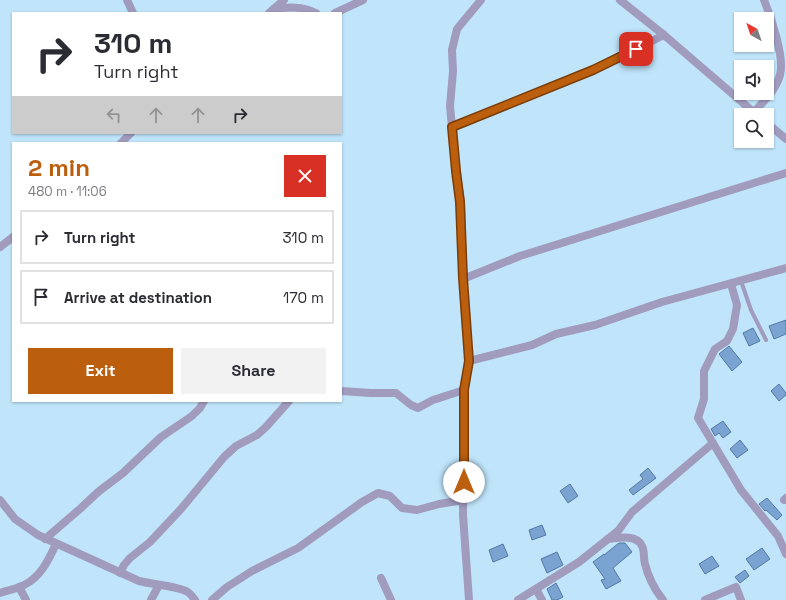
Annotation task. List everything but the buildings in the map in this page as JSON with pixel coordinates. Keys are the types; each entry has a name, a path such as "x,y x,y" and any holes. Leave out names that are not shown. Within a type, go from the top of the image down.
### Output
{"street":[{"path":"127,0 133,12"},
{"path":"272,11 284,0"},
{"path":"338,12 363,0"},
{"path":"469,600 463,514 464,390 469,361 463,278 460,202 450,106 453,71 452,50 457,29 481,0"},
{"path":"620,0 664,35 749,108"},
{"path":"760,108 773,90 781,74 781,55 764,0"},
{"path":"272,11 292,7 303,8 313,12"},
{"path":"452,127 593,70 664,35"},
{"path":"774,129 786,139"},
{"path":"122,142 130,134"},
{"path":"463,278 520,256 786,173"},
{"path":"0,247 12,238"},
{"path":"469,361 532,345 556,334 595,325 662,302 786,268"},
{"path":"731,284 737,305 733,329 726,341 715,349 704,371 704,399 698,418 741,490 778,536 786,554"},
{"path":"342,391 396,393 411,405 418,408 433,400 464,390"},
{"path":"45,538 98,492 123,473 162,437 192,416 203,402"},
{"path":"120,573 130,558 150,542 181,509 224,457 236,446 257,435 288,402"},
{"path":"518,600 579,562 618,531 632,512 713,443"},
{"path":"212,600 227,587 252,571 298,548 362,502 378,494 390,496 402,508 417,510 439,504 464,500"},
{"path":"0,500 15,519 56,544 71,549 140,581 174,587 188,592 195,600"},
{"path":"625,522 631,538"},
{"path":"608,539 631,538 642,544 645,564 657,592 663,600"},
{"path":"0,593 34,580 41,571 56,544"},
{"path":"381,578 391,600"},
{"path":"151,600 159,585"},
{"path":"19,587 26,600"},
{"path":"705,600 736,587 741,600"},
{"path":"536,589 542,600"}],"lane":[{"path":"741,281 751,310 766,340"}],"route":[{"path":"464,482 464,390 469,361 463,278 460,202 452,127 593,70 636,49"}]}
